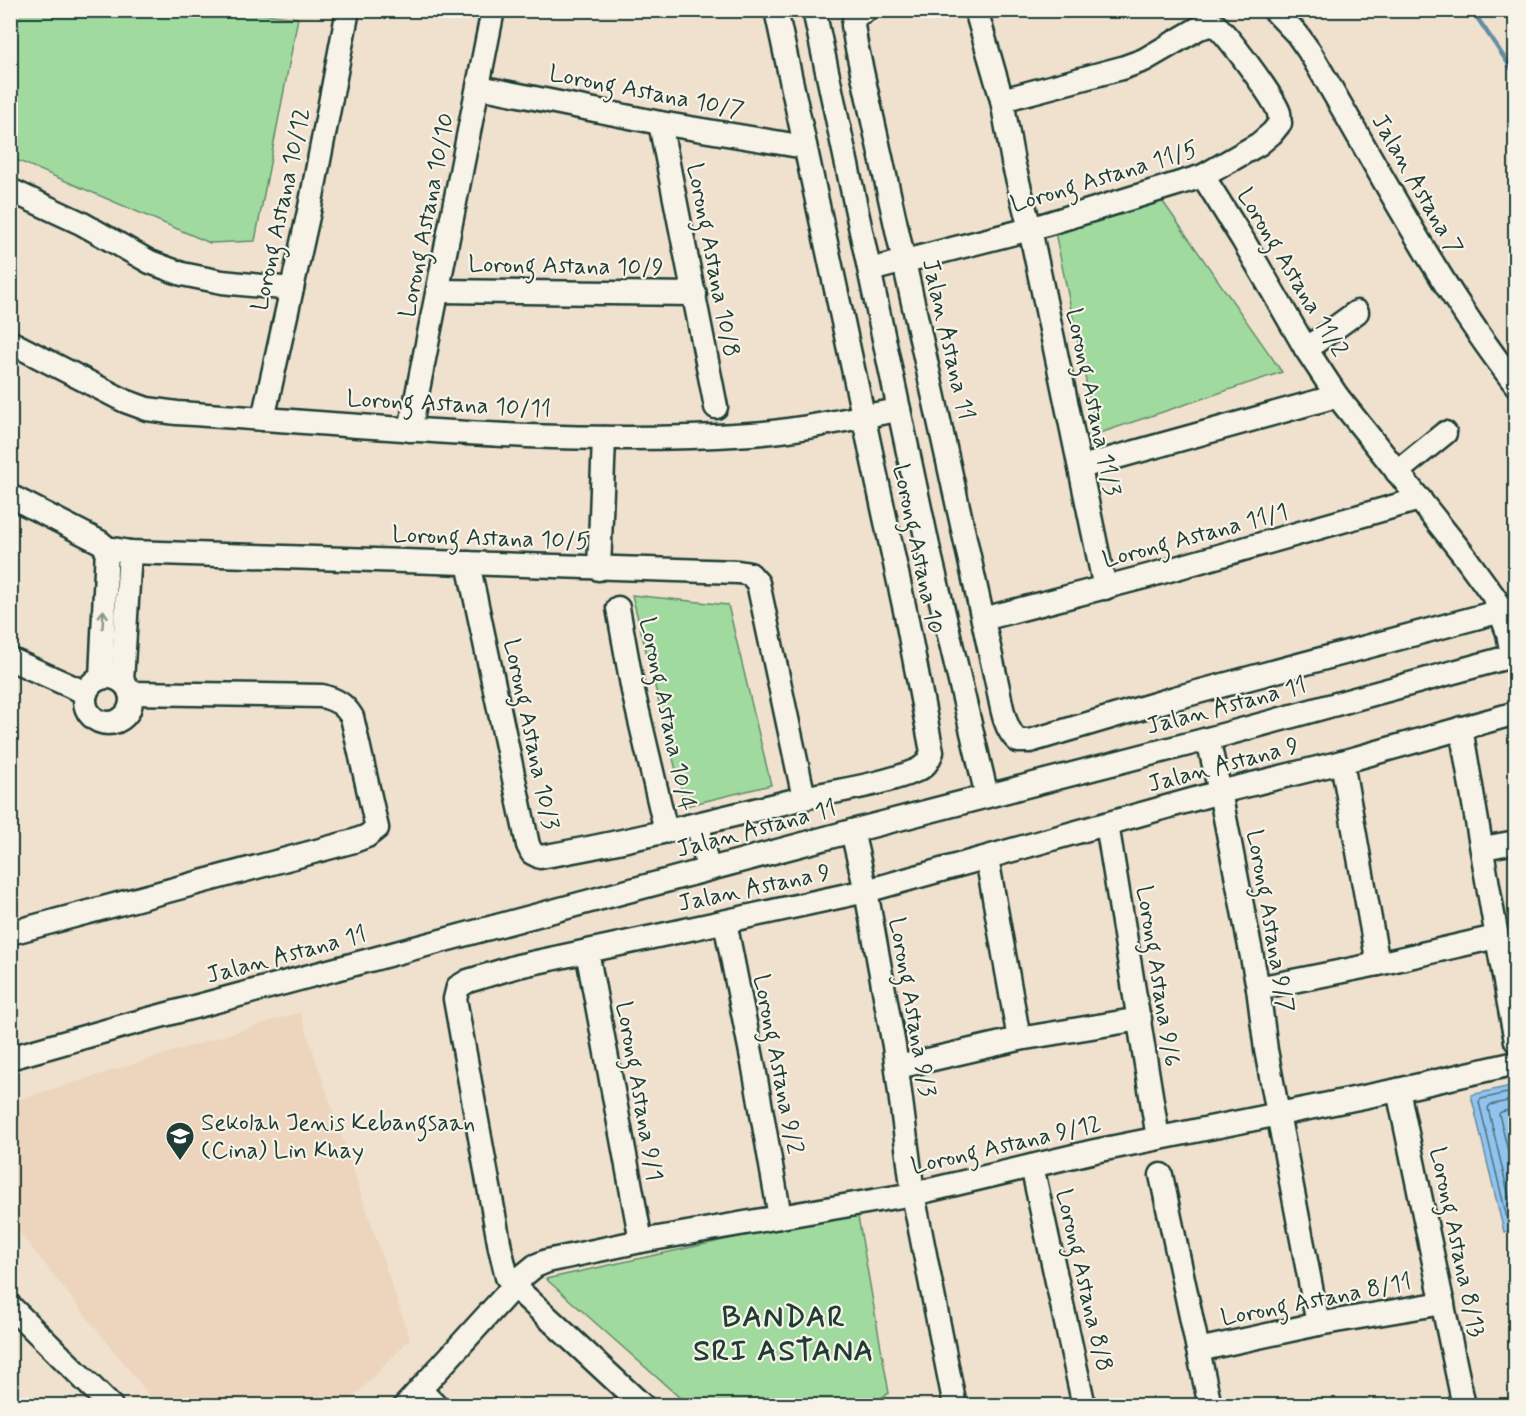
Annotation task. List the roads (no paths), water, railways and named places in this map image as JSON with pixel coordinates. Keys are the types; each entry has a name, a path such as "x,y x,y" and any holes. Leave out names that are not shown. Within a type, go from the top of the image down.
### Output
{"street":[{"name":"Lorong Astana 10/12","path":"263,418 292,289 348,10"},
{"name":"Lorong Astana 10/10","path":"410,430 493,10"},
{"name":"Lorong Astana 10","path":"595,847 873,783 916,770 928,763 932,752 906,615 776,10"},
{"path":"814,10 899,410 987,796"},
{"name":"Jalan Astana 11","path":"866,10 855,16 853,25 1008,727 1018,741 1030,741 1175,698 1508,609"},
{"name":"Lorong Astana 11/3","path":"976,10 1002,100 1013,162 1030,228 1105,588"},
{"name":"Jalan Astana 7","path":"1274,10 1297,34 1309,51 1430,260 1490,352 1515,385"},
{"name":"Lorong Astana 11/5","path":"870,270 1030,228 1203,176 1259,144 1280,123 1279,113 1251,68 1224,32 1214,24 1199,28 1144,60 1122,68 1002,100"},
{"name":"Lorong Astana 10/7","path":"479,87 660,123 805,147"},
{"name":"Lorong Astana 10/8","path":"660,123 716,407"},
{"name":"Lorong Astana 11/2","path":"1203,176 1336,396 1420,499 1495,598 1508,609 1508,633 1514,655"},
{"path":"10,190 81,223 150,262 182,274 222,282 292,289"},
{"name":"Lorong Astana 10/9","path":"438,291 695,294"},
{"path":"1306,349 1357,312"},
{"name":"Lorong Astana 10/11","path":"10,342 125,401 147,409 177,413 410,430 604,438 752,434 899,410"},
{"name":"Lorong Astana 11/2","path":"1081,467 1336,396"},
{"path":"1397,472 1445,433"},
{"path":"599,569 604,438"},
{"name":"Lorong Astana 10/5","path":"10,496 100,542 107,548 130,552 750,574 758,582 804,798"},
{"name":"Lorong Astana 11/1","path":"984,619 1105,588 1420,499"},
{"path":"107,548 110,686"},
{"path":"110,686 130,552"},
{"name":"Lorong Astana 10/3","path":"468,563 528,845 532,853 540,857 595,847"},
{"name":"Lorong Astana 10/4","path":"618,608 633,691 666,831"},
{"name":"Jalan Astana 11","path":"10,1059 134,1023 708,869 1208,739 1514,655"},
{"path":"10,659 110,686 322,696 337,700 345,706 352,717 377,828 367,836 354,841 10,933"},
{"name":"Jalan Astana 9","path":"515,1287 507,1277 503,1266 455,999 458,987 468,981 518,966 866,891 1220,792 1342,762 1515,713"},
{"path":"1461,728 1515,1041"},
{"name":"Lorong Astana 9/7","path":"1208,739 1258,988 1266,1050 1318,1324"},
{"path":"1342,762 1378,964"},
{"name":"Lorong Astana 9/6","path":"1107,824 1158,1138"},
{"path":"698,825 708,869"},
{"name":"Lorong Astana 9/3","path":"852,831 866,891 898,1067 914,1194 955,1406"},
{"path":"1483,849 1515,842"},
{"path":"987,858 1019,1039"},
{"name":"Lorong Astana 9/2","path":"725,922 780,1216"},
{"path":"1258,988 1496,937"},
{"name":"Lorong Astana 9/1","path":"587,951 641,1241"},
{"path":"898,1067 1019,1039 1140,1018"},
{"name":"Lorong Astana 9/12","path":"515,1287 535,1266 547,1261 641,1241 914,1194 1158,1138 1515,1063"},
{"name":"Lorong Astana 8/13","path":"1398,1089 1464,1406"},
{"name":"Lorong Astana 8/8","path":"1032,1166 1084,1406"},
{"path":"1161,1176 1210,1406"},
{"path":"436,1406 412,1398 515,1287 643,1406"},
{"name":"Lorong Astana 8/11","path":"1198,1350 1318,1324 1443,1303"},
{"path":"10,1306 111,1406"}],"water":[{"path":"1515,1085 1515,1230 1504,1232 1471,1095"}],"waterway":[{"path":"1472,10 1516,75"}],"place":[{"name":"Sekolah Jenis Kebangsaan (Cina) Lin Khay","path":"180,1162"}],"district":[{"name":"BANDAR SRI ASTANA","path":"784,1333"}]}
